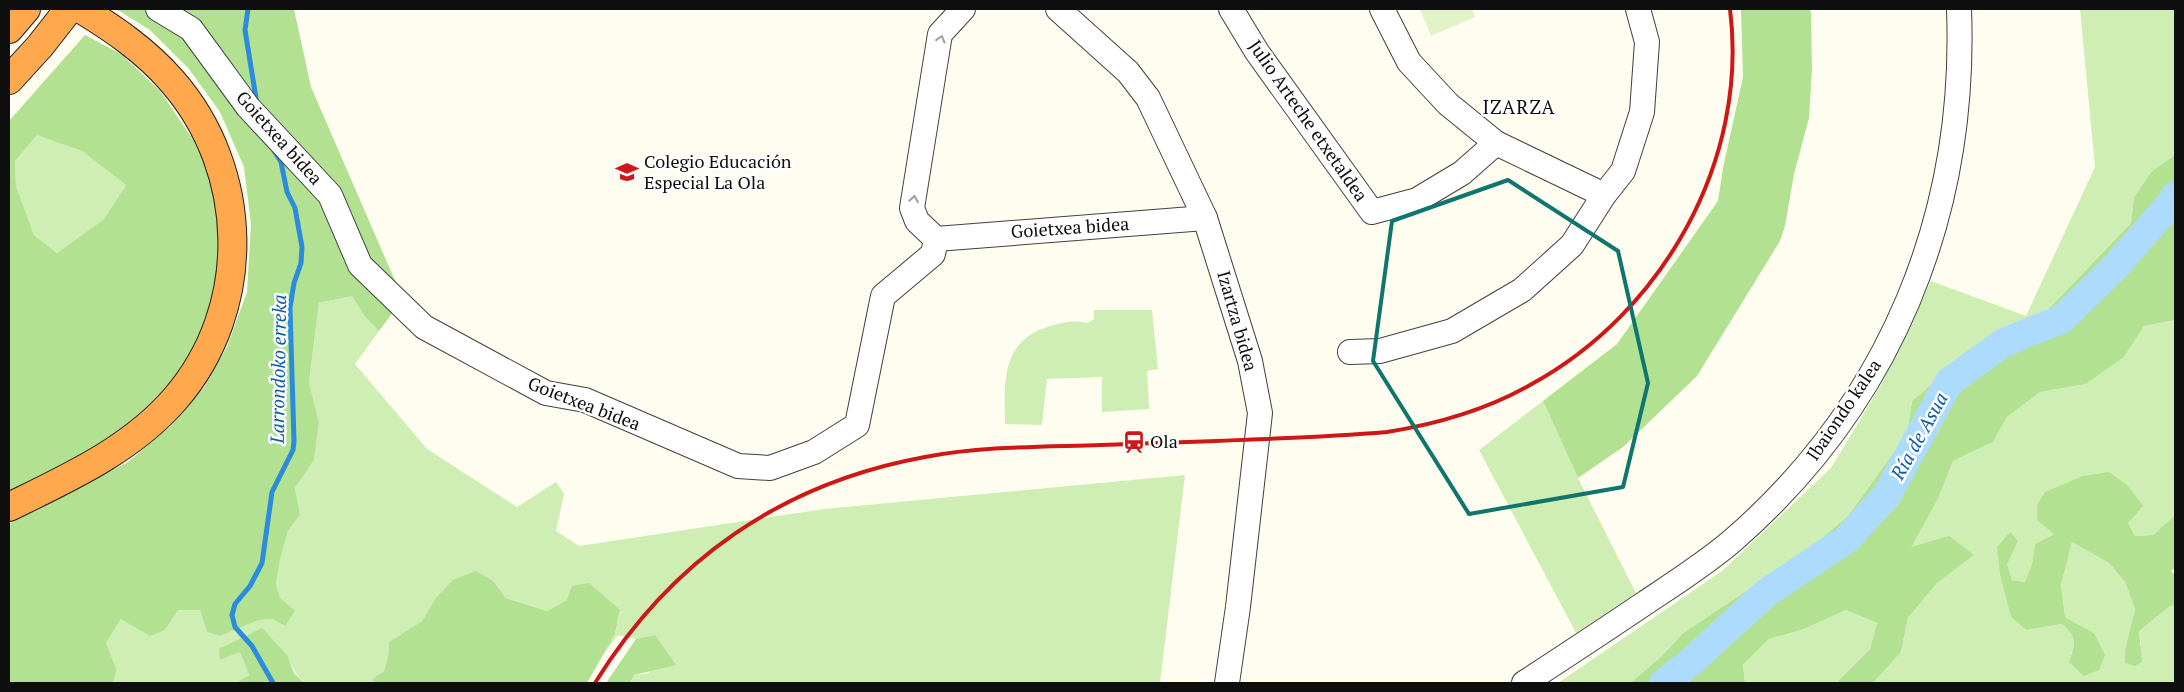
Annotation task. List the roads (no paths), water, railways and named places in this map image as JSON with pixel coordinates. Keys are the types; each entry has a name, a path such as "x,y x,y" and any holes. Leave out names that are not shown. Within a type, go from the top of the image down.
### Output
{"highway":[{"path":"9,80 70,9"},
{"path":"9,507 65,479 110,453 135,436 175,399 192,378 213,339 229,288 233,264 232,223 225,179 216,151 200,118 172,81 152,60 132,43 80,9"}],"street":[{"name":"Goietxea bidea","path":"158,9 191,29 248,107 330,195 360,265 424,327 546,393 585,400 738,466 770,468 814,452 857,425 883,296 933,254 936,239 1205,218"},
{"path":"936,239 917,220 912,208 940,34 963,9"},
{"name":"Izartza bidea","path":"1058,9 1128,72 1153,106 1205,218 1250,361 1260,413 1238,607 1227,683"},
{"name":"Julio Arteche etxetaldea","path":"1231,9 1257,52 1372,212 1417,200 1462,173 1496,143"},
{"path":"1382,9 1409,62 1448,104 1496,143 1604,195"},
{"path":"1350,352 1380,350 1452,331 1522,290 1572,245 1604,195 1623,171 1642,112 1647,42 1638,9"},
{"name":"Ibaiondo kalea","path":"1524,683 1700,567 1732,541 1763,512 1807,465 1830,437 1864,388 1890,341 1911,294 1940,205 1955,132 1959,77 1959,9"}],"waterway":[{"name":"Larrondoko erreka","path":"248,9 245,30 257,104"},
{"name":"Larrondoko erreka","path":"273,149 281,162 287,192 295,208 302,247 301,263 294,283 290,308 294,441 293,450 272,492 262,563 250,586 235,604 232,615 235,627 252,646 273,683"},
{"name":"Ría de Asua","path":"1664,683 1692,661 1766,593 1847,539 1887,495 1949,382 2003,343 2062,319 2116,266 2172,202 2175,196"}],"railway":[{"path":"595,683 625,639 659,599 695,564 735,534 778,508 824,486 873,469 947,453 991,449 1280,439 1387,432 1461,415 1496,402 1530,385 1578,354 1620,317 1657,274 1687,227 1710,175 1725,121 1732,66 1730,9"}],"place":[{"name":"Colegio Educación Especial La Ola","path":"627,172"},
{"name":"Ola","path":"1134,442"}],"district":[{"name":"IZARZA","path":"1519,107"}]}
